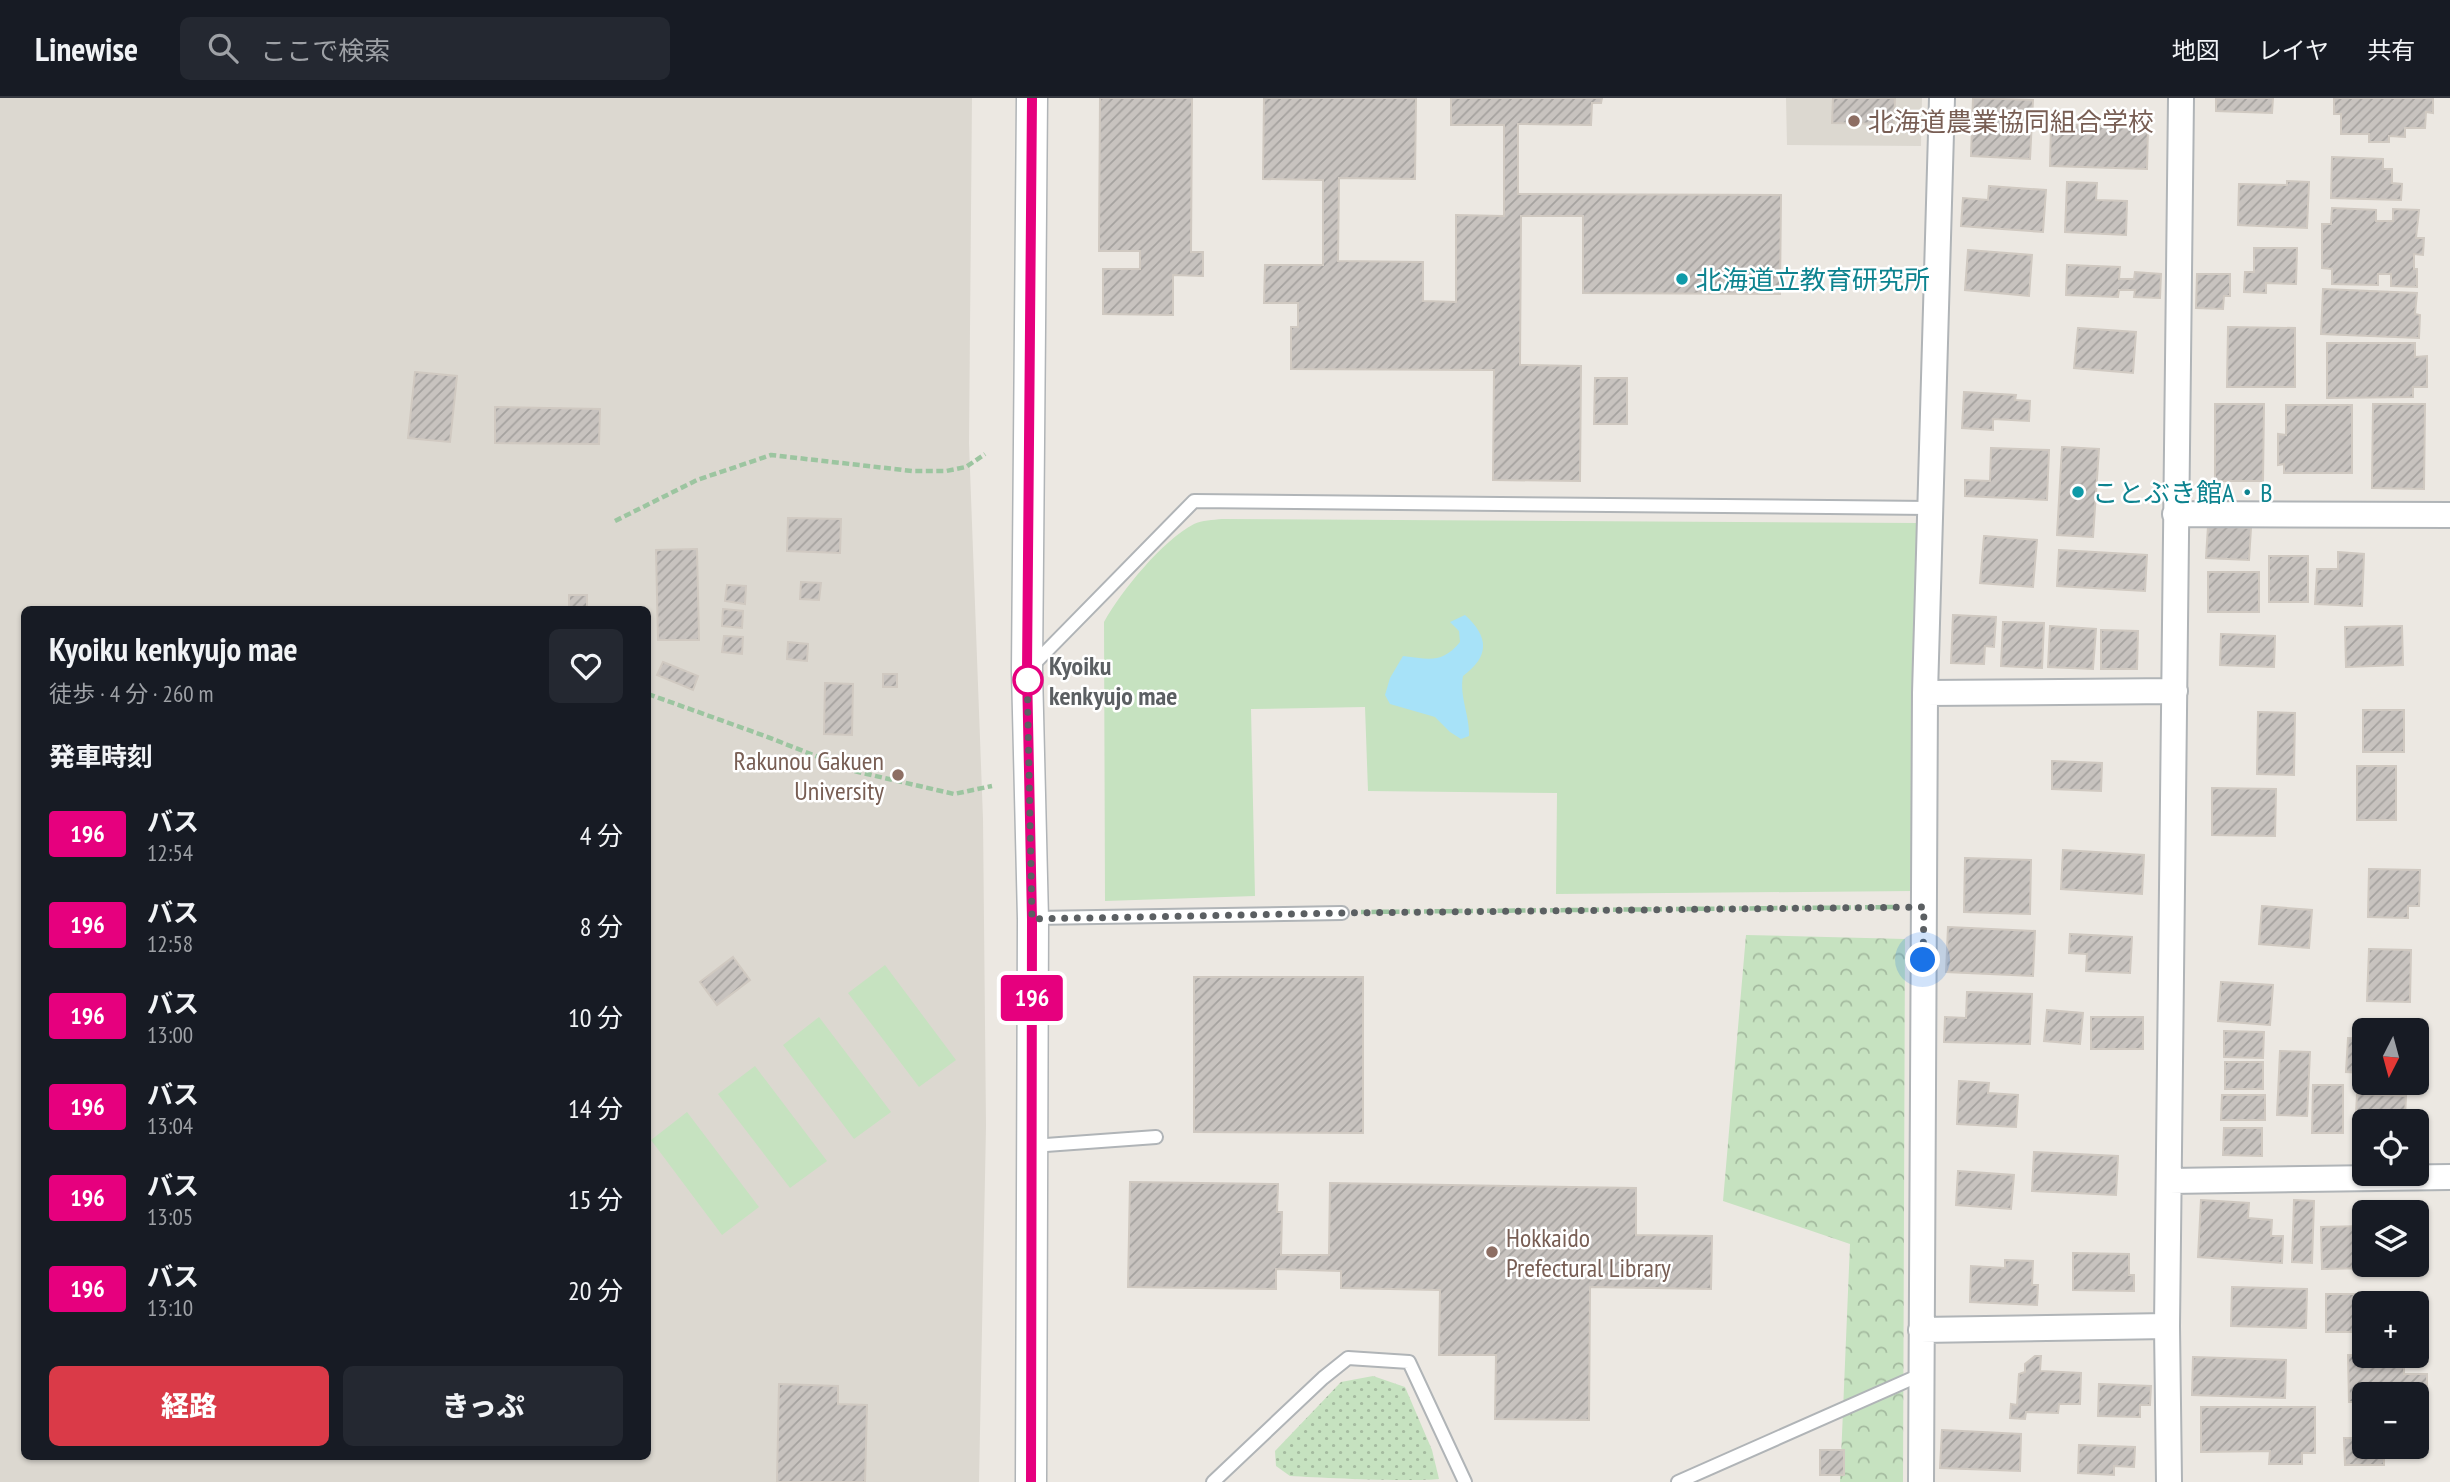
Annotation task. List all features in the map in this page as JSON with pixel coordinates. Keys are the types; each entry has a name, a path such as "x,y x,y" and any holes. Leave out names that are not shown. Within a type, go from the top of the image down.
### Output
{"street":[{"path":"1031,1482 1032,919 1027,671 1032,98"},
{"path":"1921,1482 1925,693 1941,98"},
{"path":"2169,1482 2169,1181 2181,98"},
{"path":"2175,514 2450,515"},
{"path":"1925,693 2175,691"},
{"path":"2169,1181 2450,1177"},
{"path":"1921,1330 2168,1326"}],"lane":[{"path":"1027,671 1194,501 1930,508"},
{"path":"1032,919 1342,913"},
{"path":"1032,1146 1156,1137"},
{"path":"1214,1482 1323,1378 1348,1358 1409,1362 1465,1482"},
{"path":"1678,1482 1920,1376"}],"path":[{"path":"615,521 697,480 771,455 912,471 946,471 966,467 985,454"},
{"path":"651,695 853,771 954,793 992,786"},
{"path":"1342,913 1924,907"}],"shaded area":[{"name":"Rakunou Gakuen University","path":"0,98 972,98 969,443 983,819 986,1126 979,1482 0,1482"},
{"name":"北海道農業協同組合学校","path":"1786,98 1922,98 1921,146 1787,145"}],"green space":[{"path":"1222,519 1918,523 1912,891 1556,894 1557,793 1368,791 1365,707 1251,709 1255,896 1105,901 1104,622 1132,581 1169,542 1194,524"},
{"path":"1746,935 1905,939 1903,1482 1840,1482 1850,1244 1723,1201"},
{"path":"885,965 956,1060 919,1087 848,993"},
{"path":"819,1017 891,1112 854,1139 783,1045"},
{"path":"755,1066 827,1161 790,1188 718,1094"},
{"path":"687,1112 759,1207 722,1235 651,1140"},
{"path":"1373,1376 1405,1387 1432,1450 1439,1479 1290,1476 1276,1466 1275,1451 1341,1382"}],"water":[{"path":"1465,615 1479,631 1483,646 1478,661 1463,676 1462,691 1469,736 1461,739 1435,717 1390,704 1385,695 1390,678 1403,656 1441,657 1460,642 1459,631 1450,622"}],"building":[{"path":"1100,98 1192,98 1191,252 1203,252 1203,276 1173,275 1173,315 1103,314 1103,269 1140,269 1140,251 1099,251"},
{"name":"北海道立教育研究所","path":"1264,98 1416,98 1415,179 1339,178 1338,261 1423,262 1423,301 1456,302 1456,215 1504,216 1504,125 1451,125 1451,98 1602,98 1601,103 1592,103 1591,125 1518,124 1518,194 1781,195 1780,294 1583,293 1583,216 1521,216 1520,365 1581,366 1580,481 1493,480 1494,370 1291,369 1291,327 1298,327 1298,303 1264,303 1265,265 1323,265 1323,180 1263,179"},
{"path":"1833,98 1895,98 1894,124 1832,123"},
{"path":"1973,98 2033,100 2030,159 1971,156"},
{"path":"2216,98 2273,98 2272,113 2216,111"},
{"path":"2334,98 2433,98 2433,113 2426,112 2425,128 2405,128 2405,137 2389,136 2389,142 2369,142 2369,134 2341,134 2341,114 2334,114"},
{"path":"2051,124 2148,128 2147,169 2050,166"},
{"path":"2332,157 2383,159 2383,169 2392,169 2392,183 2402,184 2401,200 2331,198"},
{"path":"2287,181 2309,182 2307,228 2238,225 2239,184 2287,185"},
{"path":"2067,182 2097,183 2096,200 2127,201 2126,235 2065,232"},
{"path":"1989,186 2046,190 2043,232 1961,226 1963,198 1988,200"},
{"path":"2332,208 2376,210 2376,221 2393,221 2393,209 2419,210 2416,238 2424,238 2423,255 2414,254 2417,287 2391,286 2391,274 2378,274 2378,285 2332,284 2332,269 2322,268 2322,224 2331,224"},
{"path":"2254,248 2297,248 2296,284 2266,283 2266,293 2244,292 2245,272 2254,272"},
{"path":"1968,250 2032,255 2029,296 1965,290"},
{"path":"2067,265 2120,267 2119,279 2134,279 2135,272 2161,274 2160,298 2134,297 2135,290 2119,290 2118,297 2066,295"},
{"path":"2197,274 2230,274 2230,296 2224,296 2223,309 2196,308"},
{"path":"2323,289 2417,293 2415,314 2420,315 2419,338 2321,334"},
{"path":"2228,327 2295,328 2295,387 2227,387"},
{"path":"2078,328 2136,332 2133,373 2074,368"},
{"path":"2327,343 2415,343 2415,357 2427,356 2427,387 2413,387 2413,397 2327,398"},
{"path":"415,372 457,376 450,442 408,438"},
{"path":"1595,378 1627,378 1627,424 1594,424"},
{"path":"1964,392 2016,395 2015,400 2030,401 2029,421 1993,419 1993,430 1962,428"},
{"path":"2215,404 2264,404 2263,481 2215,481"},
{"path":"2373,404 2425,404 2424,489 2372,488"},
{"path":"2286,405 2352,405 2352,473 2284,473 2284,464 2278,465 2278,434 2286,435"},
{"path":"495,407 600,409 599,444 495,443"},
{"name":"ことぶき館A・B","path":"2062,447 2099,449 2093,537 2057,535"},
{"path":"1991,448 2049,450 2047,500 1965,496 1965,480 1990,481"},
{"path":"788,518 841,519 840,553 787,551"},
{"path":"2208,526 2251,528 2249,560 2206,558"},
{"path":"1984,536 2037,540 2033,587 1980,583"},
{"path":"697,549 699,640 658,640 656,550"},
{"path":"2059,550 2147,555 2145,591 2057,586"},
{"path":"2338,552 2364,554 2362,606 2315,604 2317,569 2338,569"},
{"path":"2269,556 2308,556 2308,602 2269,602"},
{"path":"2208,572 2259,572 2259,612 2208,612"},
{"path":"801,582 821,583 819,600 800,599"},
{"path":"727,585 746,586 745,604 725,601"},
{"path":"569,595 587,595 587,606 569,606"},
{"path":"723,609 743,611 742,628 722,626"},
{"path":"1953,615 1996,617 1994,647 1985,646 1984,664 1951,663"},
{"path":"2003,622 2044,623 2042,668 2001,666"},
{"path":"2050,626 2096,629 2093,669 2048,667"},
{"path":"2402,626 2403,665 2346,667 2345,627"},
{"path":"2101,630 2138,631 2137,669 2101,669"},
{"path":"2221,634 2275,636 2274,667 2220,665"},
{"path":"724,636 743,637 742,654 722,652"},
{"path":"788,642 808,644 807,661 787,659"},
{"path":"663,662 698,676 693,690 657,675"},
{"path":"883,674 897,674 897,687 883,687"},
{"path":"825,683 853,684 852,735 824,734"},
{"path":"2363,710 2404,710 2404,752 2363,752"},
{"path":"2258,712 2295,713 2294,775 2257,774"},
{"path":"2052,761 2102,763 2101,791 2052,789"},
{"path":"2357,766 2396,766 2396,820 2357,820"},
{"path":"2212,788 2276,789 2275,836 2212,835"},
{"path":"2063,850 2144,855 2142,894 2061,889"},
{"path":"1965,858 2031,860 2030,914 1964,912"},
{"path":"2369,869 2420,870 2419,906 2408,906 2408,918 2368,917"},
{"path":"2262,906 2312,910 2309,948 2259,944"},
{"path":"1948,927 2035,931 2033,976 1946,972"},
{"path":"2070,934 2132,937 2130,973 2086,971 2087,954 2069,953"},
{"path":"2369,949 2411,950 2410,1002 2367,1001"},
{"path":"733,957 750,980 717,1005 700,982"},
{"path":"1194,977 1363,977 1363,1133 1194,1132"},
{"path":"2221,982 2273,985 2270,1025 2218,1021"},
{"path":"1967,992 2032,994 2030,1044 1944,1042 1945,1017 1966,1018"},
{"path":"2047,1010 2083,1013 2080,1044 2044,1041"},
{"path":"2091,1017 2143,1017 2143,1049 2091,1049"},
{"path":"2224,1031 2264,1032 2263,1058 2224,1057"},
{"path":"2348,1038 2352,1038 2352,1072 2346,1072"},
{"path":"2280,1051 2310,1052 2307,1116 2277,1115"},
{"path":"2225,1062 2263,1062 2263,1089 2225,1089"},
{"path":"1959,1081 1989,1083 1988,1093 2018,1095 2016,1127 1957,1124"},
{"path":"2313,1085 2343,1085 2343,1133 2312,1133"},
{"path":"2222,1095 2265,1095 2265,1120 2221,1120"},
{"path":"2357,1096 2406,1096 2405,1109 2356,1109"},
{"path":"2224,1128 2262,1128 2262,1156 2223,1155"},
{"path":"2034,1152 2118,1156 2116,1195 2032,1191"},
{"path":"1958,1171 2014,1175 2011,1209 1956,1205"},
{"path":"1130,1182 1278,1184 1277,1212 1282,1212 1281,1255 1329,1255 1330,1183 1636,1188 1636,1235 1712,1236 1711,1289 1590,1287 1589,1420 1495,1419 1496,1355 1439,1355 1440,1290 1341,1288 1341,1271 1276,1269 1276,1289 1128,1287"},
{"path":"2201,1200 2249,1203 2248,1218 2272,1220 2271,1236 2283,1236 2282,1263 2198,1257"},
{"path":"2294,1200 2314,1201 2312,1263 2292,1262"},
{"path":"2352,1226 2352,1268 2322,1269 2321,1227"},
{"path":"2073,1253 2129,1254 2129,1275 2134,1275 2134,1291 2073,1290"},
{"path":"2005,1260 2033,1261 2032,1285 2038,1285 2037,1305 1970,1302 1971,1266 2005,1268"},
{"path":"2232,1287 2307,1289 2306,1328 2231,1326"},
{"path":"2326,1294 2352,1294 2352,1332 2326,1332"},
{"path":"2348,1355 2352,1355 2352,1368 2404,1368 2404,1374 2427,1374 2427,1382 2352,1382 2352,1402 2349,1402"},
{"path":"2035,1356 2041,1356 2040,1371 2081,1373 2080,1404 2059,1404 2058,1413 2026,1412 2025,1419 2010,1418 2011,1404 2017,1405 2019,1374 2025,1372 2025,1364"},
{"path":"2193,1357 2286,1360 2285,1398 2192,1395"},
{"path":"779,1384 838,1386 838,1404 867,1405 865,1482 777,1482"},
{"path":"2099,1384 2151,1386 2150,1405 2140,1405 2140,1417 2098,1416"},
{"path":"2201,1407 2315,1407 2315,1453 2302,1453 2302,1464 2269,1464 2270,1451 2201,1452"},
{"path":"1942,1430 2021,1434 2020,1471 1940,1468"},
{"path":"2344,1438 2352,1438 2352,1459 2384,1459 2384,1465 2345,1465"},
{"path":"2079,1445 2135,1447 2134,1467 2114,1466 2114,1475 2078,1473"},
{"path":"1820,1450 1844,1450 1844,1475 1820,1475"}],"bus line":[{"name":"196","path":"1031,1482 1032,919 1027,671 1032,98"}],"place":[{"name":"北海道農業協同組合学校","path":"1854,121"},
{"name":"北海道立教育研究所","path":"1682,279"},
{"name":"ことぶき館A・B","path":"2078,492"},
{"name":"Kyoiku kenkyujo mae","path":"1028,680"},
{"name":"Rakunou Gakuen University","path":"898,775"},
{"name":"Hokkaido Prefectural Library","path":"1492,1252"}],"route":[{"path":"1028,680 1027,671 1032,919 1924,907 1923,960"}]}
